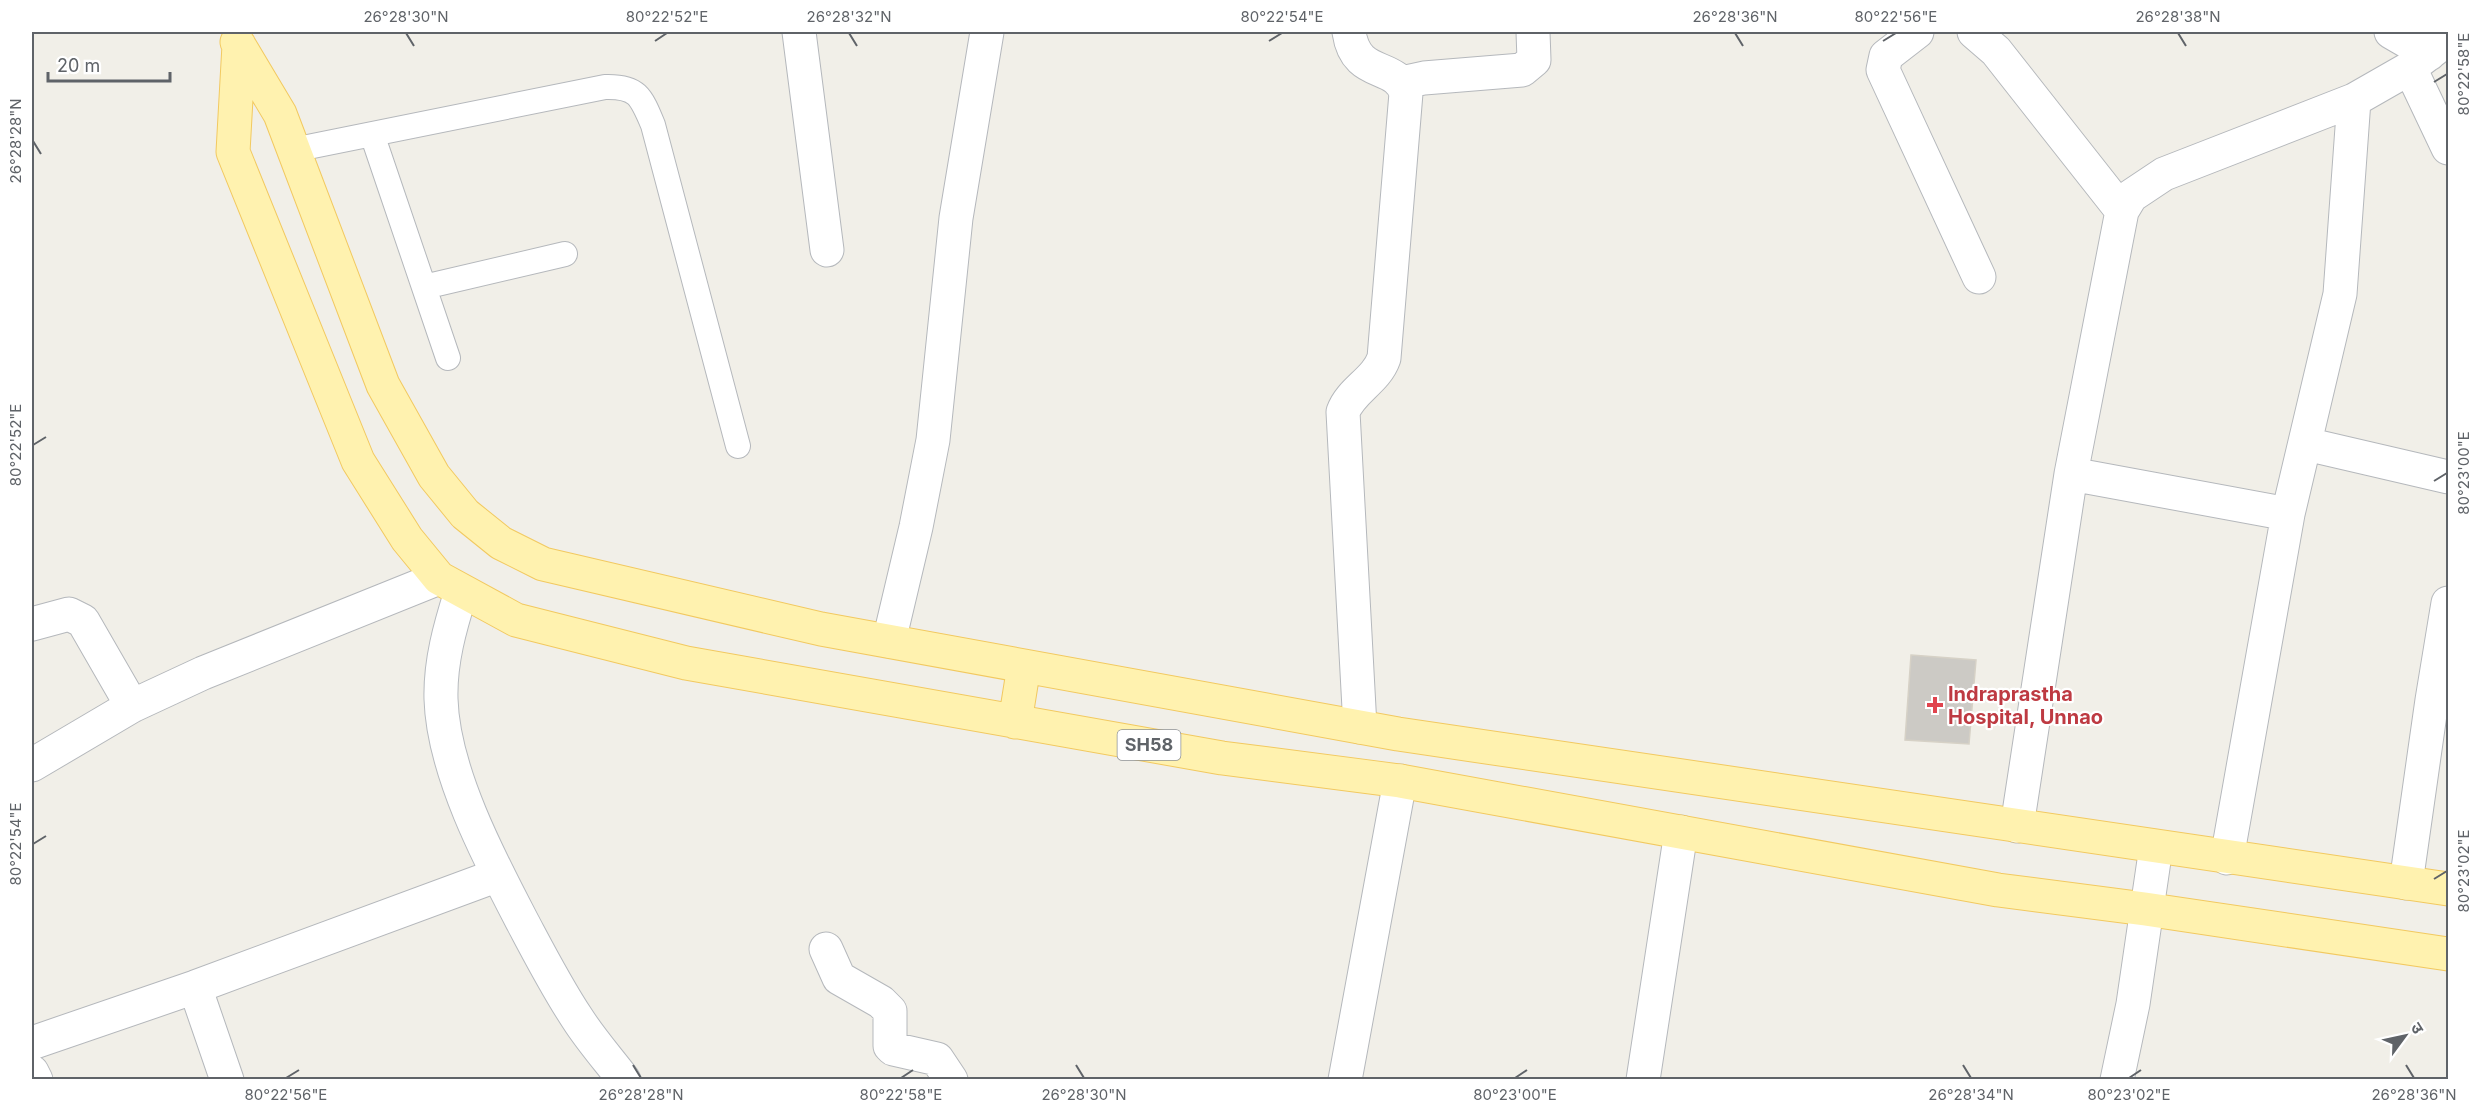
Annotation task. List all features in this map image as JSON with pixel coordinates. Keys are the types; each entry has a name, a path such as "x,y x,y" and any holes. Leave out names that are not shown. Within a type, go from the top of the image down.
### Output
{"main road":[{"name":"SH58","path":"236,38 280,114 383,385 434,476 465,514 501,543 543,564 821,629 1360,727 2227,858 2448,889"},
{"name":"SH58","path":"236,38 233,152 358,461 407,539 450,585 516,620 686,663 1222,758 1400,781 1998,890 2145,909 2448,954"},
{"path":"1015,722 1024,666"}],"street":[{"path":"800,32 827,250"},
{"path":"889,641 916,527 933,440 956,218 987,32"},
{"path":"1349,32 1354,50 1362,62 1390,74 1401,83 1406,99 1384,358 1377,373 1352,396 1343,412 1360,727"},
{"path":"1401,83 1424,78 1522,70 1534,60 1533,32"},
{"path":"1917,32 1886,56 1883,70 1979,277"},
{"path":"1974,32 1996,51 2122,211"},
{"path":"2391,32 2429,54 2448,148"},
{"path":"2017,826 2071,474 2122,211 2131,196 2164,174 2354,100 2429,54"},
{"path":"2227,858 2288,514 2340,294 2354,100"},
{"path":"2306,444 2448,477"},
{"path":"2071,474 2288,514"},
{"path":"32,765 132,706 203,673 450,585 441,699 449,752 472,817 498,875 577,1018 624,1080"},
{"path":"2406,883 2448,603"},
{"path":"32,624 69,614 82,621 132,706"},
{"path":"1345,1080 1400,781"},
{"path":"1643,1080 1681,832"},
{"path":"2117,1080 2133,1004 2145,909 2156,847"},
{"path":"32,1043 195,987 498,875"},
{"path":"826,949 839,978 881,1002 891,1011 890,1046 893,1049 937,1059 951,1080"},
{"path":"195,987 227,1080"},
{"path":"32,1072 36,1080"}],"lane":[{"path":"293,150 605,87 624,86 637,94 654,124 738,446"},
{"path":"372,134 448,358"},
{"path":"424,287 565,254"}],"building":[{"path":"1911,655 1976,660 1969,744 1905,740"}],"place":[{"name":"Indraprastha Hospital, Unnao","path":"1935,705"}]}
